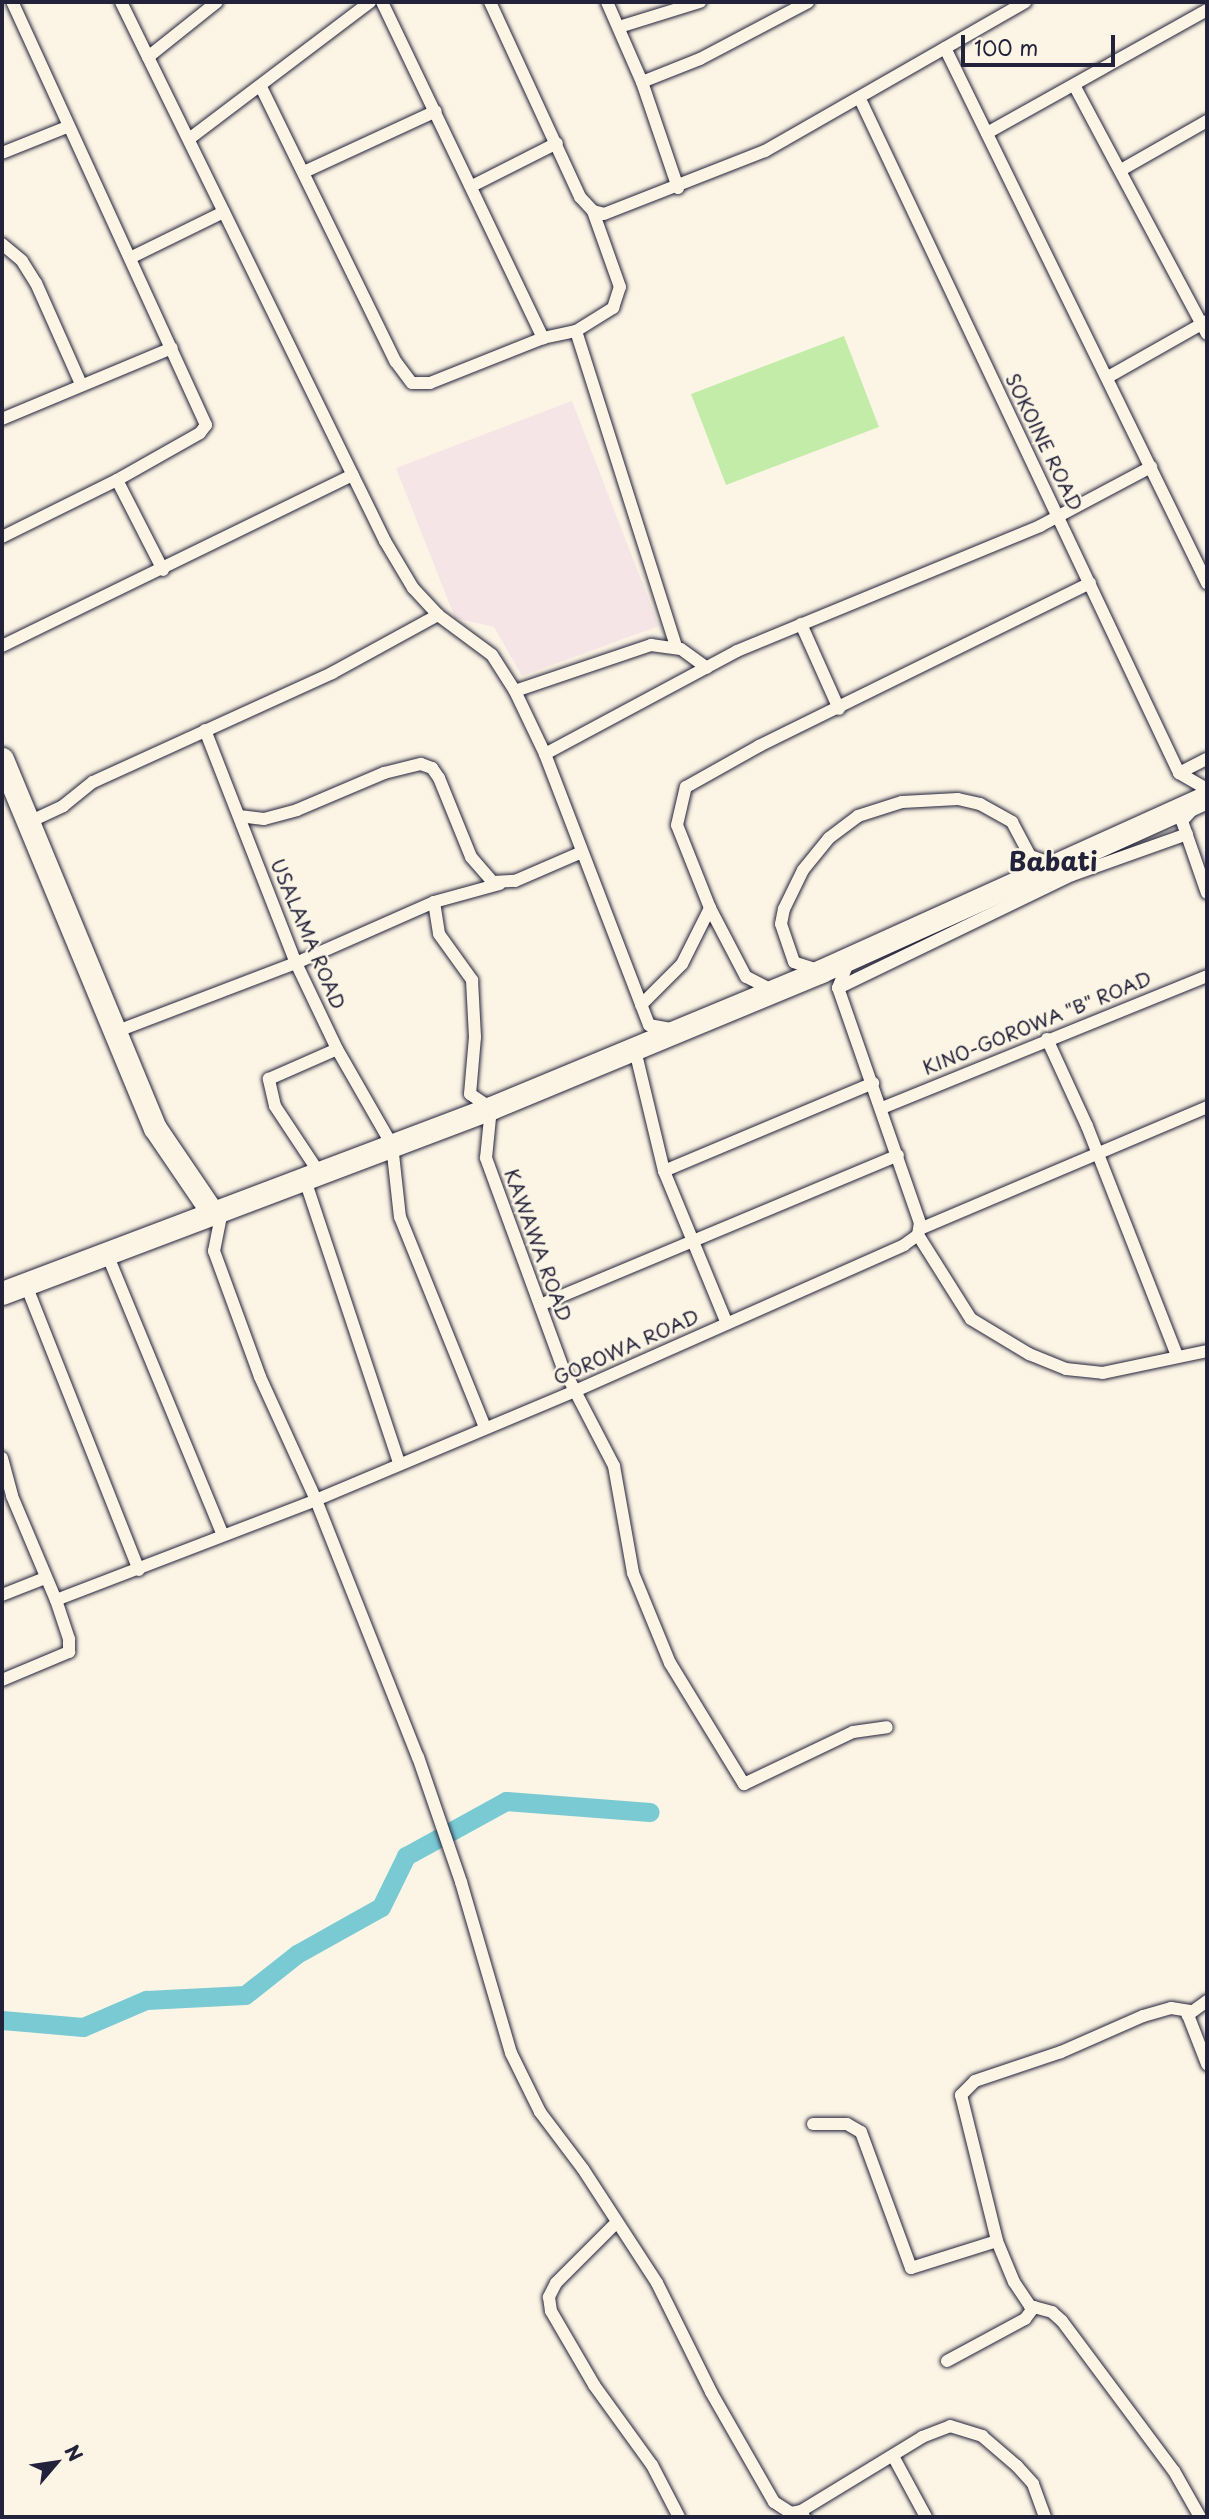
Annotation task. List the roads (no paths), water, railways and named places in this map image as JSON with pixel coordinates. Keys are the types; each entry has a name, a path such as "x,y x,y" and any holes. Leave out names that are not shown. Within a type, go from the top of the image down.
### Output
{"highway":[{"path":"2,759 155,1128 217,1212"},
{"path":"2,1293 491,1108 634,1046 774,991 1064,870 1084,853 1204,796"},
{"path":"155,1128 211,1195 258,1194"}],"street":[{"path":"2,537 117,480 205,429 132,257 67,127 12,2"},
{"path":"121,2 353,475 413,588 438,615 481,643 515,691 545,754 649,1025 675,1030"},
{"path":"148,57 217,2"},
{"path":"189,139 370,2"},
{"path":"382,2 543,338"},
{"path":"261,87 396,362 412,383 430,383 543,338 576,331 613,308 620,287 593,211 580,197 490,2"},
{"path":"607,2 642,82 678,188"},
{"path":"619,27 700,2"},
{"path":"642,82 700,59 808,2"},
{"path":"593,211 619,212 765,151 945,48 1002,7 1025,2"},
{"path":"987,133 1207,10"},
{"path":"945,48 1207,583"},
{"path":"1074,86 1206,326 1108,377"},
{"name":"SOKOINE ROAD","path":"860,99 1179,773"},
{"path":"304,172 436,111"},
{"path":"1121,170 1206,126"},
{"path":"2,153 67,127"},
{"path":"471,186 557,143"},
{"path":"132,257 224,212"},
{"path":"2,244 22,261 36,283 82,384"},
{"path":"576,331 676,647"},
{"path":"2,419 172,348"},
{"path":"545,754 708,668 801,624 1060,517 1151,467"},
{"path":"2,646 163,570 353,475"},
{"path":"117,480 163,570"},
{"path":"774,991 746,977 710,908 677,825 683,791 725,764 1090,583"},
{"path":"29,822 63,806 93,782 332,673 438,615"},
{"path":"801,624 839,709"},
{"path":"515,691 638,647 676,647 708,668"},
{"name":"USALAMA ROAD","path":"205,730 296,963 337,1049 392,1145"},
{"path":"1207,759 1179,773 1204,796 1182,821 1207,894"},
{"path":"239,816 264,819 297,810 384,773 421,764 432,768 439,778 477,868 500,884"},
{"path":"821,971 794,962 781,924 784,909 803,870 829,838 868,811 935,799 980,804 1012,822 1030,856 1064,870"},
{"path":"838,988 1064,870 1170,837 1188,834"},
{"path":"115,1032 296,963 434,902 537,874 582,852"},
{"path":"434,902 439,934 472,980 475,1037 470,1094 491,1108"},
{"path":"641,1004 682,964 710,908"},
{"path":"850,959 838,988 898,1155 919,1232 971,1319 1002,1342 1083,1372 1126,1370 1207,1351"},
{"name":"KINO-GOROWA \"B\" ROAD","path":"882,1108 1207,976"},
{"path":"1047,1039 1177,1356"},
{"path":"634,1046 664,1171 727,1324"},
{"path":"337,1049 269,1079 275,1106 311,1174 399,1463"},
{"path":"664,1171 873,1083"},
{"name":"GOROWA ROAD","path":"55,1600 74,1595 316,1500 573,1392 865,1264 919,1232 1207,1107"},
{"name":"KAWAWA ROAD","path":"491,1108 486,1158 573,1392 614,1466 634,1573 666,1656 740,1781 750,1782 853,1732 887,1727"},
{"path":"392,1145 400,1217 485,1427"},
{"path":"540,1305 898,1155"},
{"path":"217,1212 214,1251 260,1377 316,1500 418,1757 461,1882 511,2053 540,2112 657,2283 711,2392 774,2502 791,2513 802,2514 893,2456 950,2426 975,2432 1034,2484 1045,2517"},
{"path":"107,1254 223,1535"},
{"path":"45,1276 28,1290 139,1570"},
{"path":"2,1458 7,1497 55,1600 69,1639 69,1652 2,1680"},
{"path":"2,1595 45,1578"},
{"path":"1200,2517 1174,2471 1062,2321 1052,2312 1034,2307 1014,2282 997,2241 961,2095 967,2086 1156,2012 1189,2011 1207,2001"},
{"path":"1189,2011 1189,2023 1207,2064"},
{"path":"813,2124 848,2124 861,2132 912,2268 997,2241"},
{"path":"617,2222 556,2283 549,2297 551,2311 594,2385 652,2465 679,2517"},
{"path":"947,2361 1025,2319 1034,2307"},
{"path":"893,2456 926,2517"}],"waterway":[{"path":"2,2020 83,2027 146,2000 245,1995 297,1954 381,1907 406,1856 506,1801 650,1812"}],"district":[{"name":"Babati","path":"1053,861"}]}
